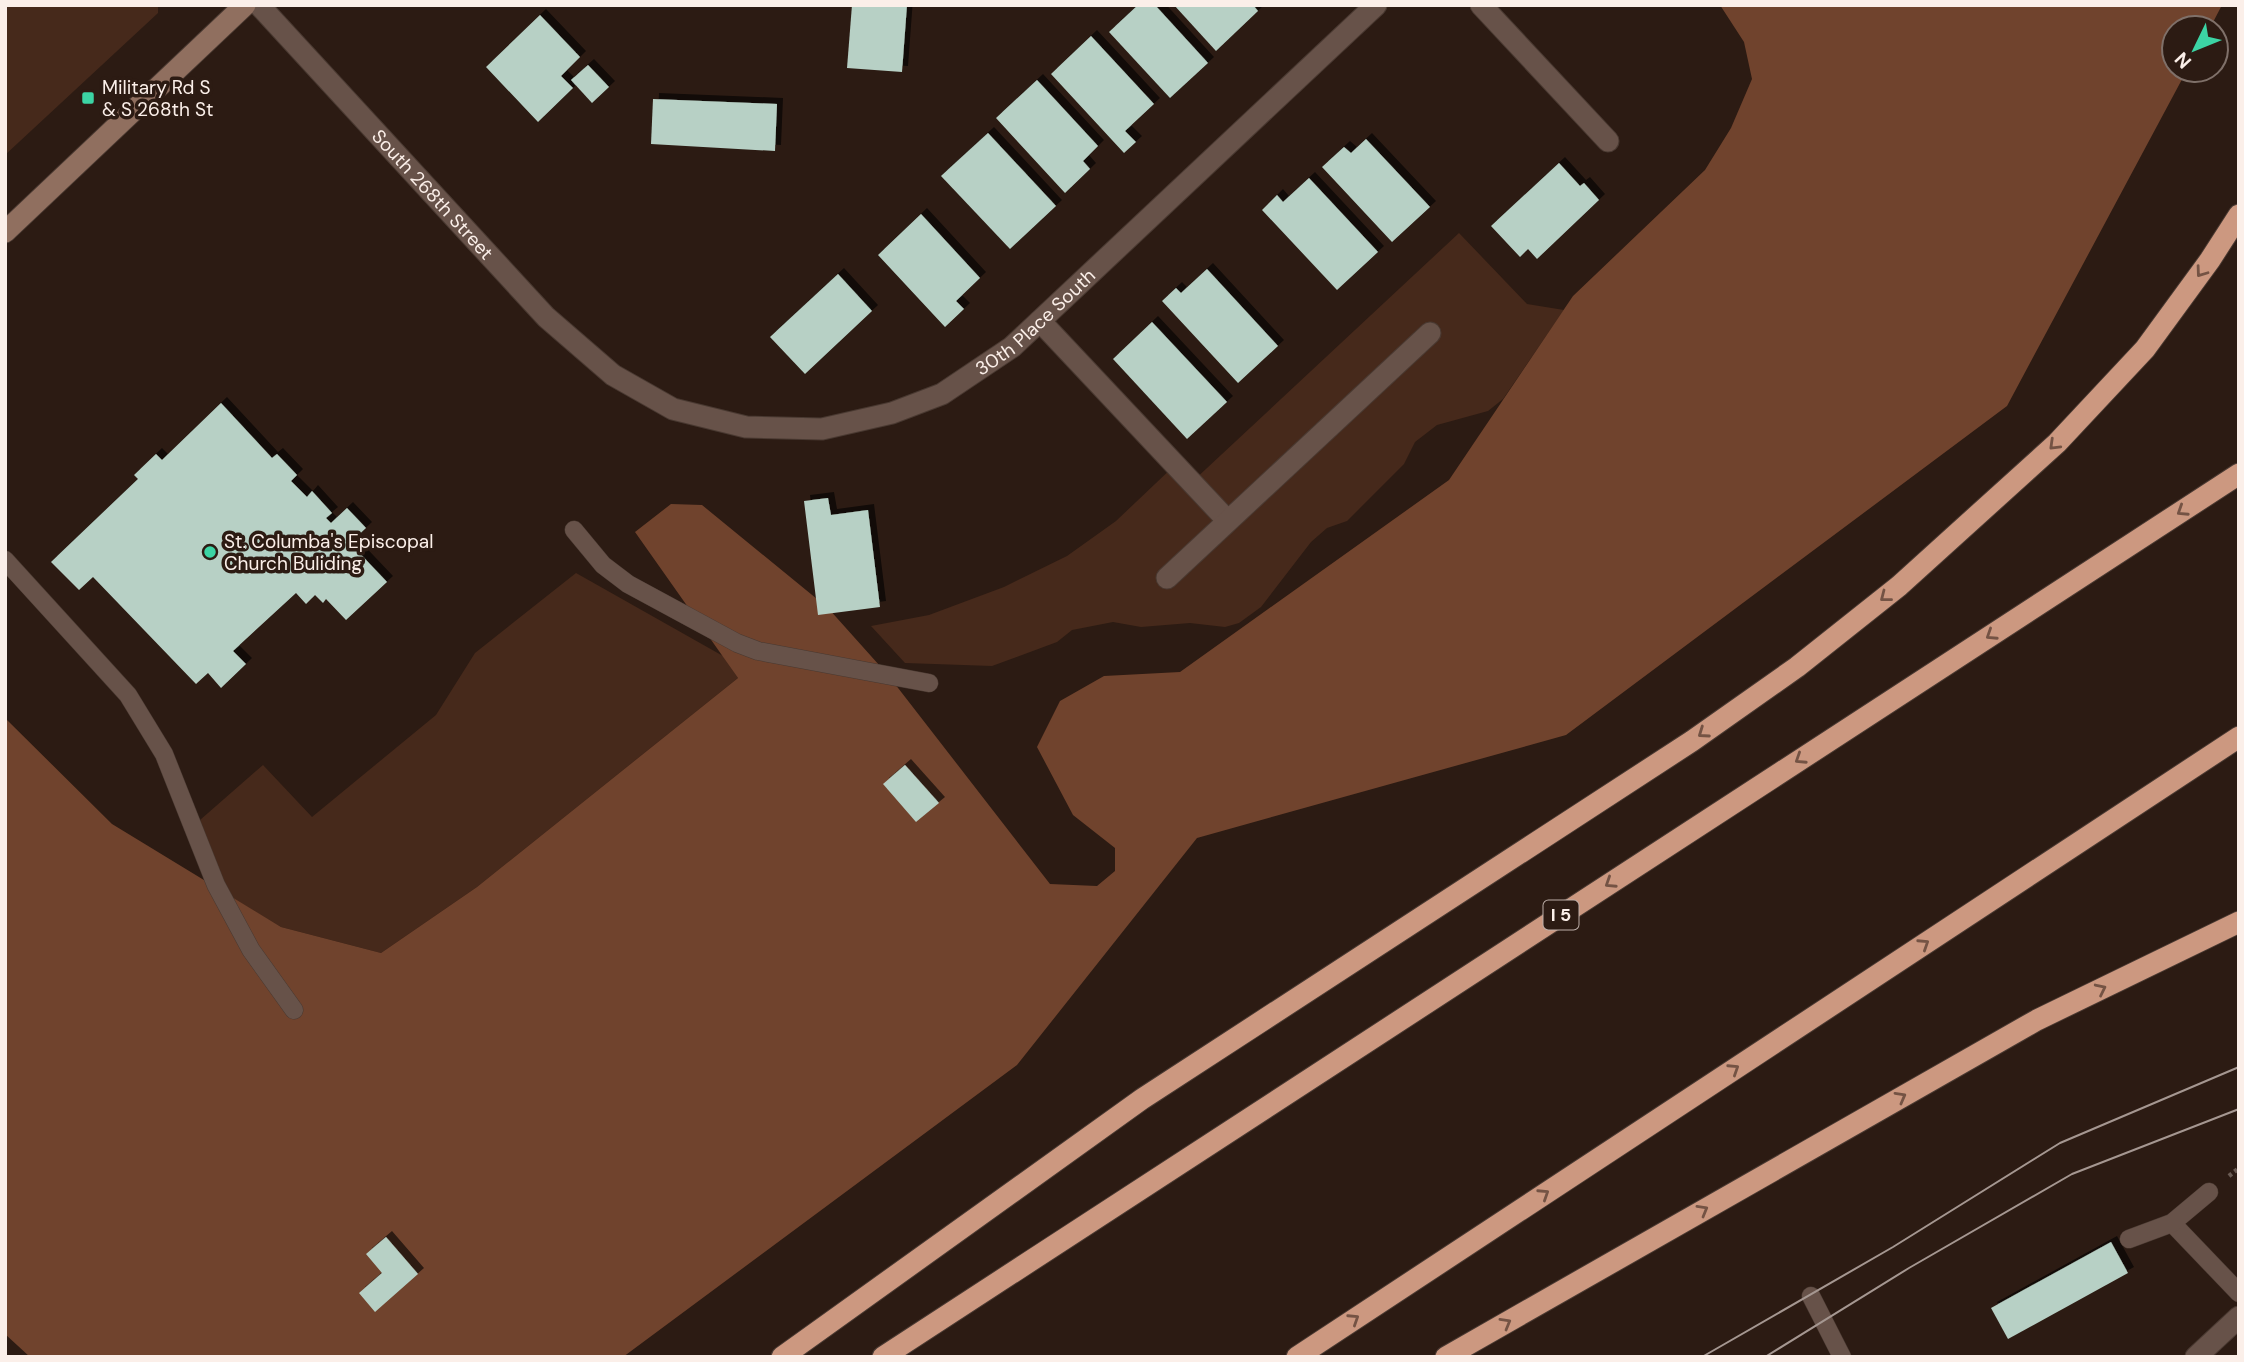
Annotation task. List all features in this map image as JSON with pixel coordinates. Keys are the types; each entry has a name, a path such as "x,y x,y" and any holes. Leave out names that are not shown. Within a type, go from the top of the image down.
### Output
{"highway":[{"path":"782,1357 1142,1099 1692,741 1807,659 1899,586 2057,443 2145,349 2210,260 2239,215"},
{"name":"I 5","path":"883,1357 2239,474"},
{"path":"1297,1357 2239,737"},
{"path":"1446,1357 2037,1020 2239,922"}],"main road":[{"path":"5,232 245,5"}],"street":[{"name":"South 268th Street","path":"259,5 546,317 613,375"},
{"name":"30th Place South","path":"613,375 673,409 746,427 822,429 892,413 942,394 1012,347 1376,5"},
{"path":"1481,5 1608,141"},
{"path":"1040,321 1227,520"},
{"path":"1167,578 1430,333"},
{"path":"2196,1357 2239,1317"}],"lane":[{"path":"574,530 603,565 628,584 737,643 758,650 929,683"},
{"path":"5,560 128,695 164,754 216,885 251,950 294,1010"},
{"path":"2129,1239 2172,1223 2209,1192"},
{"path":"2172,1223 2239,1293"},
{"path":"1811,1296 1842,1357"}],"shaded area":[{"path":"5,5 158,5 158,13 5,155"},
{"path":"1720,5 2222,5 2217,14 2160,14 2160,84 2180,84 2007,406 1566,735 1197,838 1017,1065 623,1357 30,1357 5,1334 5,718 112,824 281,927 381,953 477,887 738,678 635,532 671,504 702,505 828,608 888,675 1050,884 1097,886 1115,871 1115,848 1073,815 1037,747 1060,701 1104,676 1180,672 1449,480 1573,296 1705,170 1731,128 1752,79 1744,42"},
{"path":"1459,233 1527,304 1564,310 1503,399 1488,411 1437,425 1415,442 1404,464 1347,521 1327,528 1311,542 1261,607 1239,623 1225,627 1190,623 1141,627 1113,622 1072,630 1057,642 992,666 905,663 871,626 929,615 1004,587 1067,556 1116,521 1175,465 1192,482"},
{"path":"576,573 723,656 738,678 477,887 381,953 281,927 229,896 200,820 263,765 312,817 436,715 475,653"}],"building":[{"path":"852,5 907,5 902,72 847,68"},
{"path":"1138,5 1155,5 1208,63 1170,98 1109,32"},
{"path":"1174,5 1253,5 1258,11 1216,51"},
{"path":"540,15 580,57 561,76 573,88 538,122 486,67"},
{"path":"1091,36 1154,104 1125,131 1136,142 1124,153 1051,74"},
{"path":"588,65 609,87 592,103 571,80"},
{"path":"1037,80 1098,146 1083,161 1090,169 1065,193 996,118"},
{"path":"653,99 777,104 775,151 651,144"},
{"path":"988,133 1056,206 1010,249 941,176"},
{"path":"1366,139 1430,207 1392,242 1322,167 1344,147 1351,153"},
{"path":"1559,163 1580,186 1584,183 1599,200 1537,259 1528,249 1520,257 1491,226"},
{"path":"1309,178 1378,252 1337,290 1262,210 1277,195 1283,202"},
{"path":"921,214 980,278 956,301 964,309 945,327 878,255"},
{"path":"1207,269 1278,346 1238,383 1162,301 1176,288 1181,293"},
{"path":"838,274 872,311 805,374 770,337"},
{"path":"1152,322 1227,402 1187,439 1113,359"},
{"name":"St. Columba's Episcopal Church Buliding","path":"221,403 272,458 277,454 297,475 291,481 307,497 312,491 332,513 326,518 331,523 347,508 366,528 350,543 387,582 346,620 326,599 323,603 315,595 306,604 296,593 233,651 246,664 221,688 208,673 196,684 93,577 79,590 51,562 138,479 134,475 156,454 162,460"},
{"path":"828,498 831,515 868,510 880,607 818,615 804,501"},
{"path":"905,765 939,803 916,822 883,784"},
{"path":"386,1237 418,1274 375,1312 359,1293 382,1273 366,1254"},
{"path":"2111,1242 2128,1273 2008,1339 1991,1308"}],"tram line":[{"path":"1702,1357 1893,1247 2060,1143 2239,1067"},
{"path":"1765,1357 1909,1268 2072,1174 2239,1109"}],"place":[{"name":"Military Rd S & S 268th St","path":"88,98"},
{"name":"St. Columba's Episcopal Church Buliding","path":"210,552"}]}
